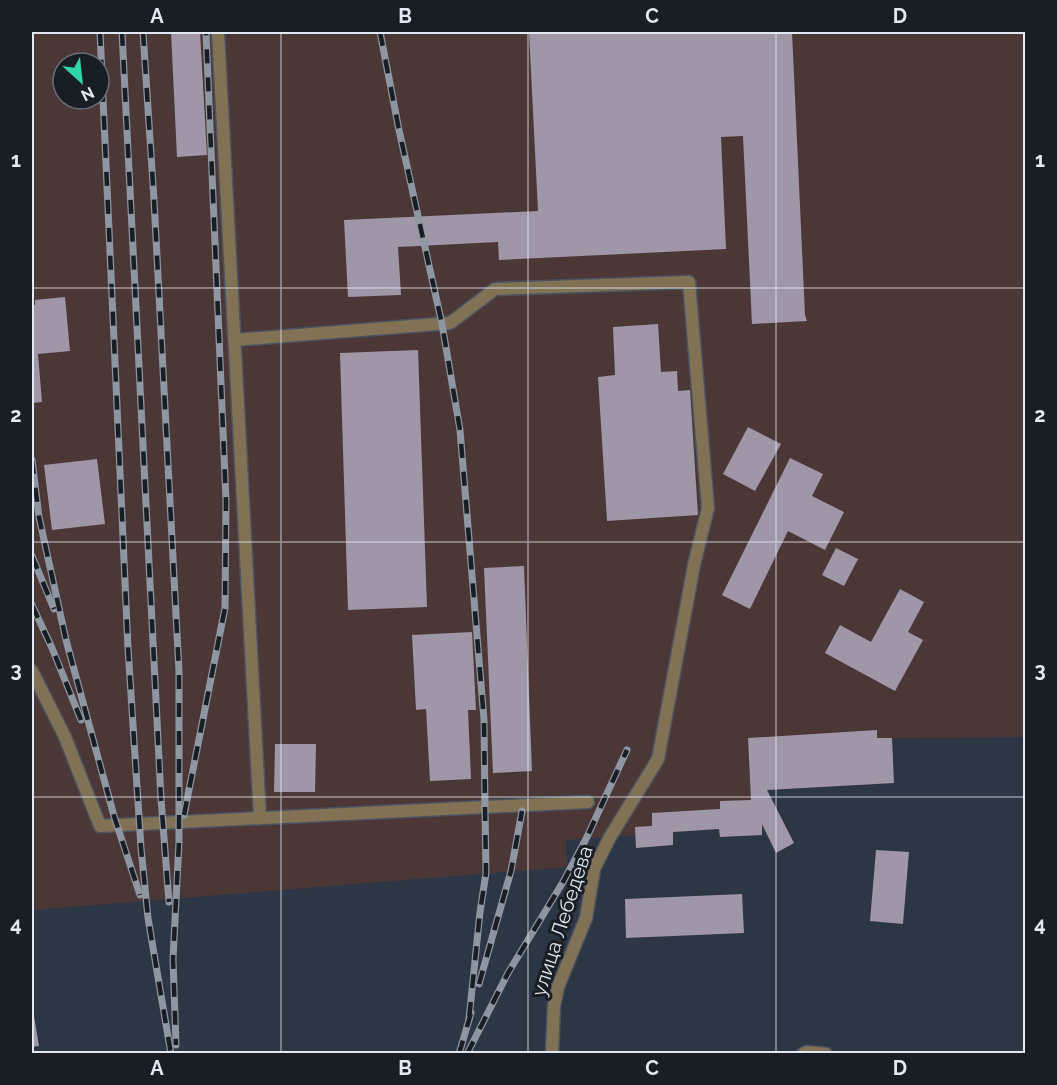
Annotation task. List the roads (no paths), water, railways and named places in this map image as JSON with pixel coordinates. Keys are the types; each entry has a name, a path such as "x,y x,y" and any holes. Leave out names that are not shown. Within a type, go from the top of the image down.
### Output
{"street":[{"path":"218,32 260,818"},
{"name":"улица Лебедева","path":"235,340 450,323 495,289 690,282 708,508 694,565 658,759 610,837 594,869 586,918 558,987 554,1006 552,1053"},
{"path":"32,670 65,737 100,826 588,802"},
{"path":"803,1053 826,1053"}],"railway":[{"path":"100,32 128,648 141,848 148,918 171,1054"},
{"path":"122,32 161,799 169,902"},
{"path":"143,32 179,671 179,842 173,959 176,1045"},
{"path":"184,815 225,608 226,501 206,32"},
{"path":"380,32 442,324 460,430 484,720 486,873 469,1019"},
{"path":"32,460 39,517 66,640 114,816 140,895"},
{"path":"32,556 54,609"},
{"path":"32,605 81,720"},
{"path":"467,1054 508,973 586,839 627,750"},
{"path":"479,984 511,871 522,811"},
{"path":"459,1054 471,1013"}]}
